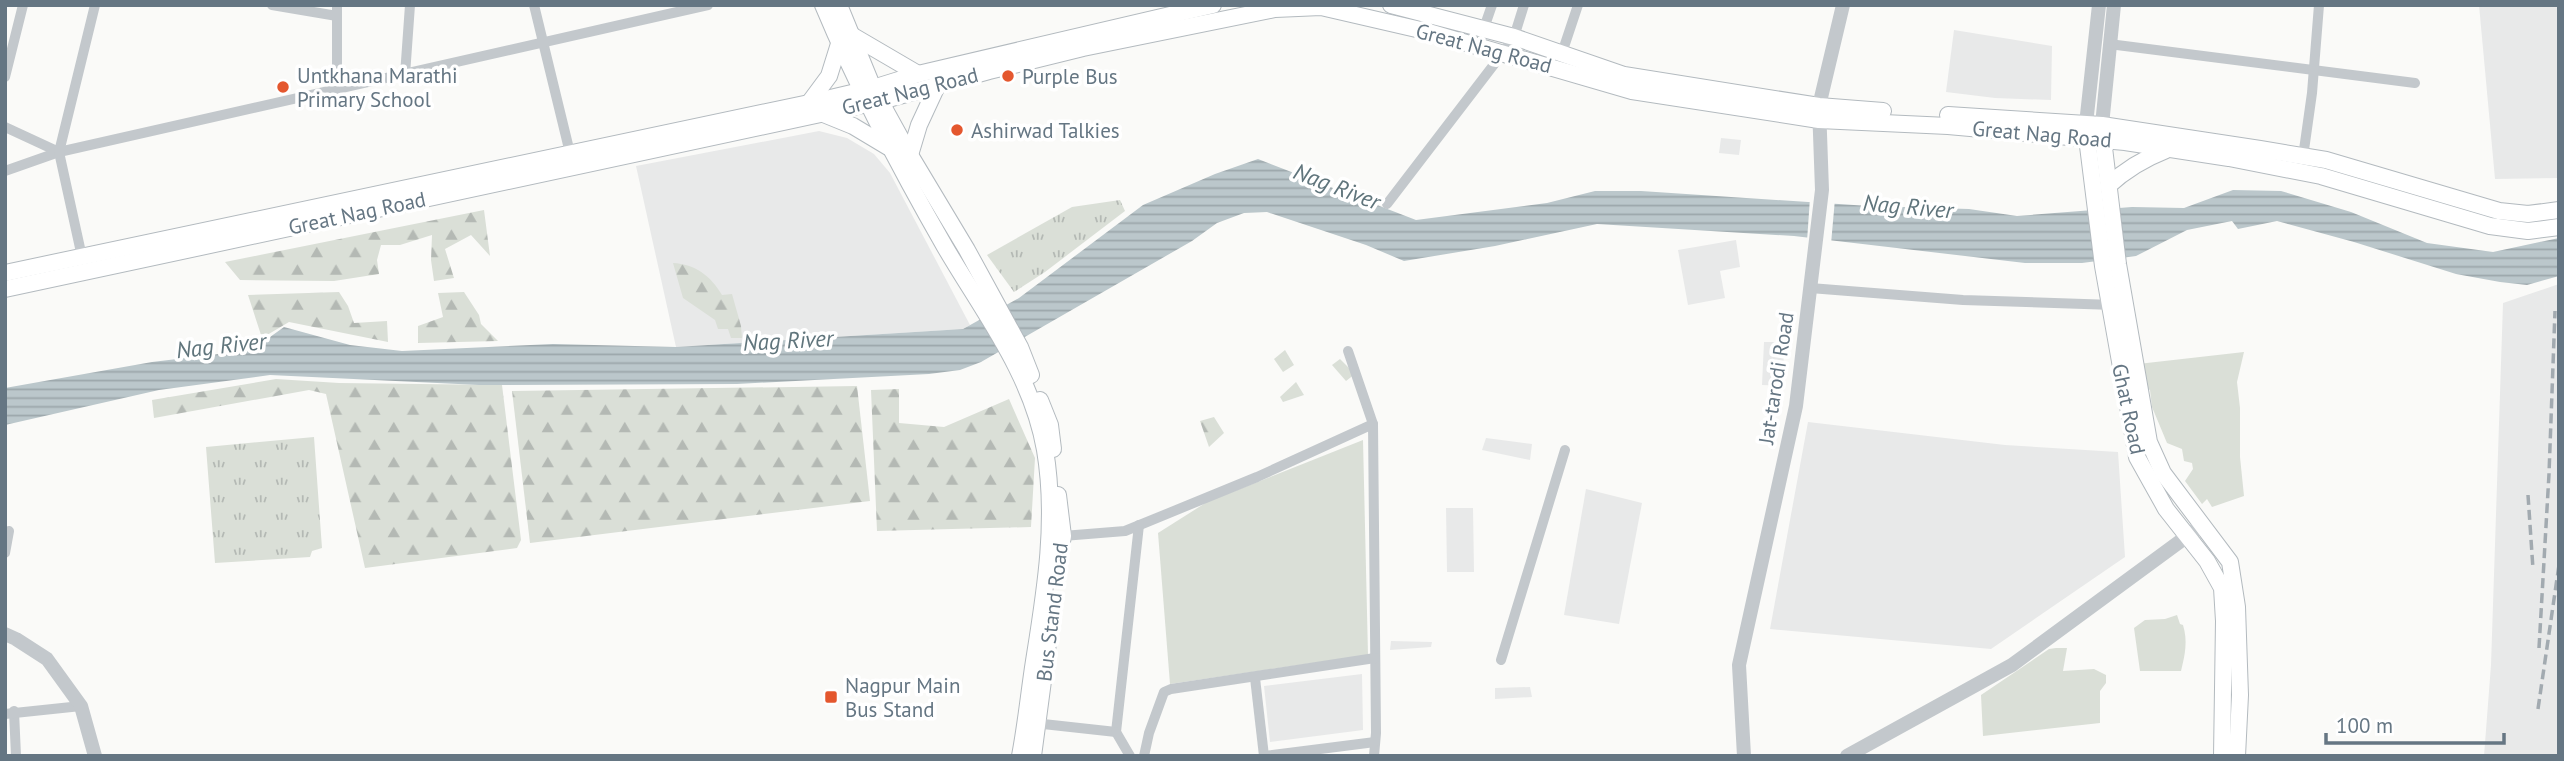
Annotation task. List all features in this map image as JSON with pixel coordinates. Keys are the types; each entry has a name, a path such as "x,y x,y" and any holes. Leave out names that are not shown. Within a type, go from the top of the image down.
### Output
{"main road":[{"path":"823,5 846,40 890,149 947,249 993,312"},
{"path":"839,5 846,40 815,108 853,126 890,149"},
{"name":"Great Nag Road","path":"870,96 918,74 1213,5"},
{"name":"Great Nag Road","path":"1391,5 1437,11 1624,75 1819,113"},
{"name":"Great Nag Road","path":"5,289 815,108 938,84 1083,48 1275,9 1321,7 1425,30 1632,91 1819,113 2094,132 2303,157 2326,160 2499,211 2528,214 2559,210"},
{"path":"846,40 918,74"},
{"path":"910,155 919,125 938,84"},
{"path":"870,96 910,155 967,250 993,312 1014,350 1045,450 1050,547 1031,722 1020,756"},
{"name":"Great Nag Road","path":"5,273 570,153 815,108"},
{"name":"Great Nag Road","path":"2094,132 2169,149 2267,164 2321,176 2490,226 2528,231 2559,227"},
{"name":"Ghat Road","path":"2094,132 2117,305 2149,442 2222,588 2222,756"},
{"path":"2103,193 2140,160 2169,149"},
{"name":"Bus Stand Road","path":"1014,350 1050,425 1063,536 1031,722 1033,756"},
{"name":"Ghat Road","path":"2193,530 2230,562 2237,607 2241,695 2237,756"}],"street":[{"path":"5,77 23,5"},
{"path":"82,257 59,152 95,5"},
{"path":"272,5 337,10 337,88"},
{"path":"405,75 410,5"},
{"path":"534,5 570,153"},
{"path":"5,171 59,152 708,5"},
{"path":"1484,28 1492,5"},
{"path":"1387,204 1503,54 1514,37 1524,5"},
{"path":"1562,54 1578,5"},
{"name":"Jat-tarodi Road","path":"1744,756 1739,665 1796,406 1822,190 1819,113 1843,5"},
{"path":"2094,132 2099,5"},
{"path":"2094,132 2114,5"},
{"path":"2303,157 2319,5"},
{"path":"2109,44 2415,83"},
{"path":"5,127 59,152"},
{"path":"1810,288 1963,300 2117,305"},
{"path":"1349,351 1373,424 1374,756"},
{"path":"1063,536 1125,531 1257,477 1373,424"},
{"path":"1502,660 1566,450"},
{"path":"1130,756 1116,732 1139,525"},
{"path":"1847,756 2012,665 2193,530"},
{"path":"5,553 9,531"},
{"path":"5,634 47,659 81,706 95,756"},
{"path":"1144,756 1151,725 1164,692 1182,686 1255,678 1375,659"},
{"path":"1255,678 1265,756 1375,742"},
{"path":"16,756 10,713 81,706"},
{"path":"1031,722 1116,732"}],"shaded area":[{"path":"2479,5 2559,5 2559,178 2495,179"},
{"path":"1954,30 2052,46 2051,100 1995,98 1946,92"},
{"path":"819,131 847,138 874,154 890,173 970,325 963,329 676,347 636,166"},
{"path":"1721,138 1741,140 1739,155 1719,153"},
{"path":"1736,240 1740,267 1720,271 1725,298 1688,305 1678,250"},
{"path":"2559,284 2559,756 2484,756 2491,665 2503,303"},
{"path":"1764,342 1784,342 1783,386 1762,385"},
{"path":"1808,422 2005,445 2118,452 2125,557 1991,649 1770,629"},
{"path":"1486,438 1532,444 1530,460 1482,450"},
{"path":"1586,489 1642,503 1619,624 1564,615"},
{"path":"1446,508 1473,508 1474,572 1447,572"},
{"path":"1391,641 1432,642 1431,647 1390,650"},
{"path":"1362,674 1363,730 1270,742 1264,686"},
{"path":"1530,687 1532,697 1495,699 1495,688"}],"green space":[{"path":"1120,200 1125,211 1045,272 1014,292 987,255 1072,207"},
{"path":"484,210 490,256 471,235 445,249 454,278 434,281 432,235 400,245 381,245 377,260 379,274 334,281 240,280 225,262"},
{"path":"673,263 702,272 722,295 732,294 742,338 731,338 728,329 718,329 715,320 683,298"},
{"path":"339,292 354,323 387,321 388,342 289,322 262,338 248,295"},
{"path":"464,292 479,315 481,324 498,341 418,343 418,326 443,317 438,293"},
{"path":"1285,350 1294,365 1283,372 1274,359"},
{"path":"2244,352 2237,382 2244,496 2212,507 2207,499 2202,504 2185,481 2193,469 2192,463 2184,461 2182,449 2167,443 2152,407 2150,390 2140,384 2138,364"},
{"path":"1340,359 1355,374 1346,381 1332,365"},
{"path":"276,379 339,383 502,385 521,540 517,548 365,568 326,394 309,390 154,418 152,400"},
{"path":"1296,382 1304,395 1283,402 1280,397"},
{"path":"857,386 870,501 530,543 512,391"},
{"path":"899,389 899,423 944,427 1009,399 1035,458 1031,527 877,531 871,390"},
{"path":"1214,417 1224,433 1209,447 1200,421"},
{"path":"314,437 322,548 312,551 310,557 215,563 206,447"},
{"path":"1363,440 1368,655 1170,684 1158,533 1207,502"},
{"path":"2177,615 2183,625 2185,637 2181,671 2140,671 2134,628 2145,620"},
{"path":"2067,648 2063,671 2094,669 2106,675 2106,683 2100,691 2100,723 1983,736 1981,695 2049,649"}],"water":[{"name":"Nag River","path":"1258,159 1416,220 1547,203 1595,191 1641,191 1869,206 1969,209 2017,216 2132,207 2184,208 2233,190 2281,191 2351,212 2427,243 2493,252 2559,238 2559,276 2527,285 2456,274 2277,221 2238,229 2232,221 2187,230 2136,256 2082,263 2025,263 1794,236 1597,224 1495,246 1404,261 1366,245 1267,212 1244,213 1217,223 1192,241 981,362 960,370 737,384 479,385 270,375 159,390 5,425 5,388 152,362 252,350 284,327 350,345 402,351 553,344 676,347 963,329 1019,298 1143,205"}],"pier":[{"path":"1810,198 1835,199 1831,244 1807,241"}],"railway":[{"path":"2539,648 2555,311"},
{"path":"2528,495 2533,569"},
{"path":"2538,709 2559,565"}],"place":[{"name":"Purple Bus","path":"1008,76"},
{"name":"Untkhana Marathi Primary School","path":"283,87"},
{"name":"Ashirwad Talkies","path":"957,130"},
{"name":"Nagpur Main Bus Stand","path":"831,697"}]}
